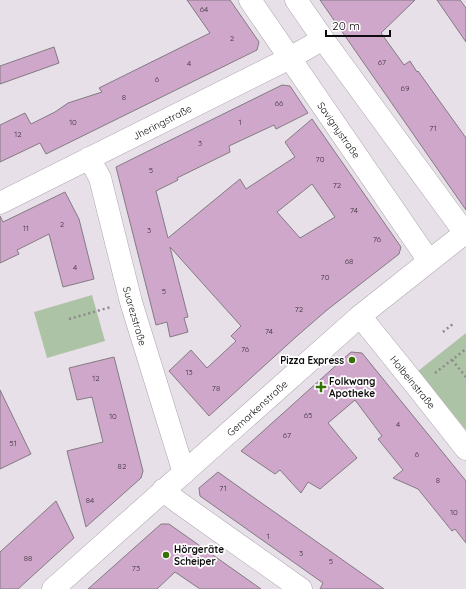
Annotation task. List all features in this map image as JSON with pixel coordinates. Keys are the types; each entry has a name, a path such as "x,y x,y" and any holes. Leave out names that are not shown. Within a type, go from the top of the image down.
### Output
{"street":[{"name":"Savignystraße","path":"250,0 429,261"},
{"path":"296,0 465,232"},
{"name":"Jheringstraße","path":"0,203 290,58 323,39"},
{"name":"Suarezstraße","path":"89,158 100,178 131,302 184,473"},
{"name":"Gemarkenstraße","path":"54,589 360,316 465,232"},
{"name":"Holbeinstraße","path":"360,316 466,449"},
{"path":"164,490 178,502 301,589"}],"path":[{"path":"69,319 131,302"},
{"path":"443,332 454,323"},
{"path":"432,368 436,374 466,349"},
{"path":"452,360 466,377"}],"green space":[{"path":"92,295 105,341 47,358 34,312"},
{"path":"466,333 466,430 418,371"}],"building":[{"path":"187,0 230,0 259,42 257,50 46,154 40,143 0,162 0,125 25,113 31,124 55,112 68,103 102,92 99,88 210,33"},
{"path":"320,0 415,0 381,33 404,65 410,61 466,138 466,210"},
{"path":"437,0 460,0 466,8 466,42"},
{"path":"54,47 59,63 0,84 0,66"},
{"path":"282,85 290,86 308,113 276,129 274,125 229,146 230,152 177,178 178,180 156,191 168,238 240,179 246,189 295,157 285,142 312,119 401,247 399,254 327,310 209,416 169,371 191,350 207,368 236,341 231,336 241,326 170,247 188,317 184,318 188,332 170,337 167,322 156,325 116,167","holes":["312,184 335,217 300,238 277,212"]},
{"path":"65,192 79,219 94,279 63,287 49,234 17,250 19,254 0,263 0,216 3,222"},
{"path":"351,352 362,353 466,481 466,543 455,529 452,531 418,489 393,478 403,470 378,439 382,436 355,400 328,423 357,458 320,489 308,482 301,493 280,470 275,474 241,451"},
{"path":"114,357 143,471 141,478 86,527 67,451 103,442 92,397 77,400 69,368"},
{"path":"0,390 31,454 0,469"},
{"path":"218,472 384,589 320,589 323,583 200,496 199,488"},
{"path":"56,501 74,538 18,589 0,589 0,552"},
{"path":"161,524 169,524 261,589 200,589 175,572 157,589 88,589"}],"place":[{"name":"Pizza Express","path":"352,360"},
{"name":"Folkwang Apotheke","path":"321,387"},
{"name":"Hörgeräte Scheiper","path":"166,555"}]}
